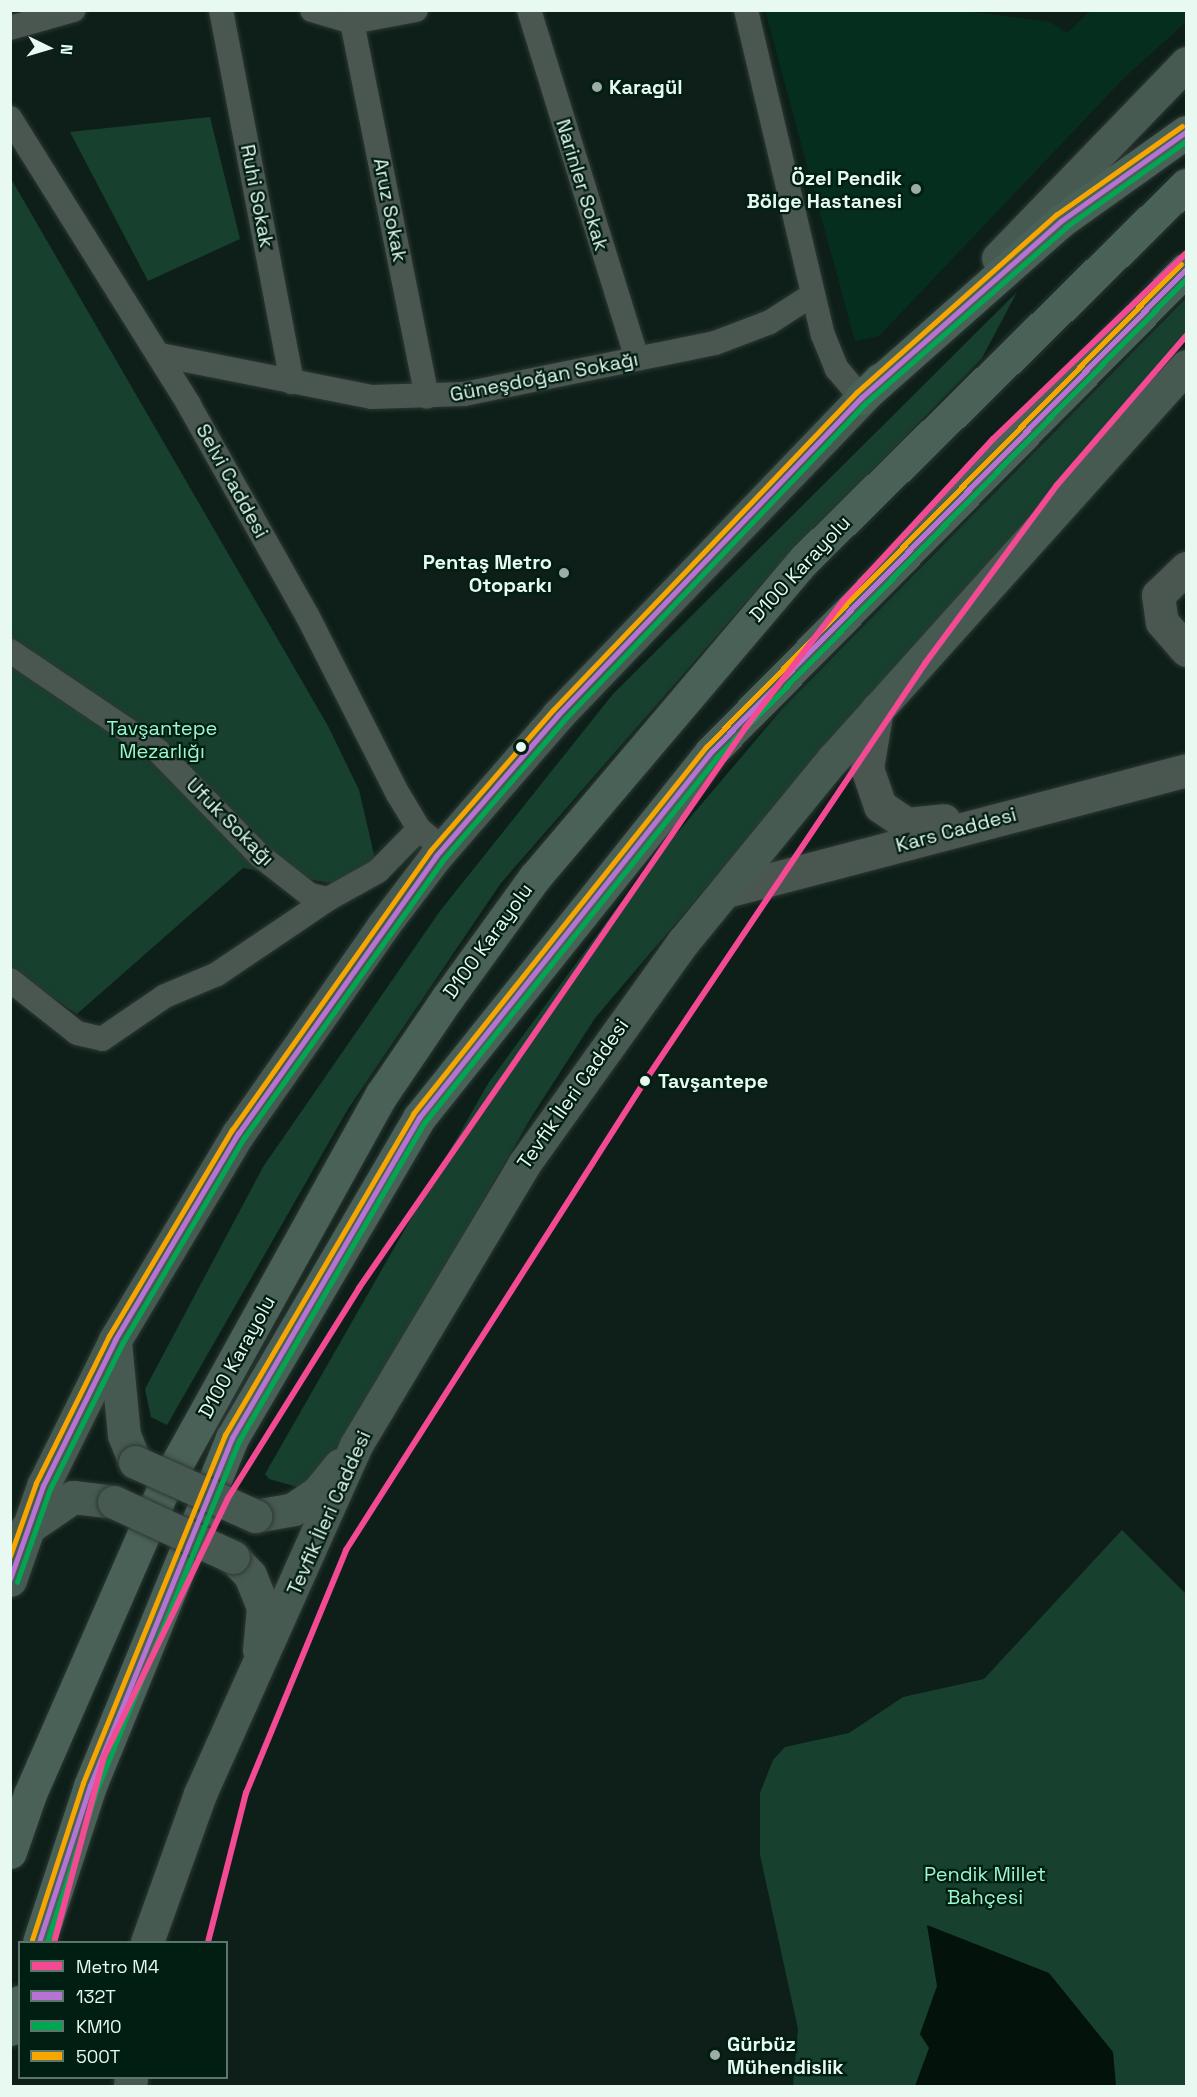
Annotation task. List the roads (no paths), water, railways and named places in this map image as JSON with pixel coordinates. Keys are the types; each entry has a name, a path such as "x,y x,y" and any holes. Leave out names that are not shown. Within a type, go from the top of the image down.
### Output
{"highway":[{"path":"861,398 1061,221 1186,132"},
{"name":"D100 Karayolu","path":"10,1852 30,1794 165,1485 382,1094 448,998 542,868 805,559 1186,185"},
{"name":"D100 Karayolu","path":"39,1941 90,1786 232,1438 419,1118 711,752 1186,269"},
{"path":"10,2029 18,2007"}],"main road":[{"path":"10,1580 18,1527 115,1340 238,1134 431,839 558,715 1185,64"},
{"name":"Tevfik İleri Caddesi","path":"147,1941 187,1826 356,1445 524,1164 602,1050 726,891 877,709 1186,366"},
{"path":"115,1340 124,1435 135,1462 255,1516 293,1509 317,1493 356,1445"},
{"path":"18,1527 73,1497 114,1502 233,1557 250,1575 263,1607 257,1670"}],"street":[{"path":"10,28 73,10"},
{"name":"Ruhi Sokak","path":"221,10 292,382"},
{"path":"312,10 352,22 416,10"},
{"name":"Narinler Sokak","path":"529,10 637,359"},
{"path":"746,10 812,295 837,369 861,398"},
{"name":"Aruz Sokak","path":"352,22 427,397"},
{"name":"Selvi Caddesi","path":"10,118 160,355 431,839"},
{"name":"Güneşdoğan Sokağı","path":"160,355 372,397 427,397 509,387 726,339 770,322 812,295"},
{"path":"1186,568 1158,595 1162,622 1186,650"},
{"name":"Ufuk Sokağı","path":"10,651 158,751 259,855 310,895 328,899"},
{"name":"Kars Caddesi","path":"877,709 867,746 871,784 880,806 907,824 924,825 1186,755"},
{"name":"Kars Caddesi","path":"726,891 1186,770"},
{"path":"10,980 77,1033 102,1039 165,996 217,974 328,899 431,839"}],"metro line":[{"name":"M4","path":"54,1941 104,1757 228,1498 359,1288 746,727 843,601 993,439 1186,253"},
{"name":"M4","path":"208,1941 246,1793 346,1550 645,1081 926,662 1057,485 1186,336"}],"place":[{"name":"Karagül","path":"597,87"},
{"name":"Özel Pendik Bölge Hastanesi","path":"916,189"},
{"name":"Pentaş Metro Otoparkı","path":"564,573"},
{"name":"Tavşantepe","path":"645,1081"},
{"name":"Gürbüz Mühendislik","path":"715,2055"}],"park label":[{"name":"Tavşantepe Mezarlığı","path":"162,740"},
{"name":"Pendik Millet Bahçesi","path":"985,1886"}]}
